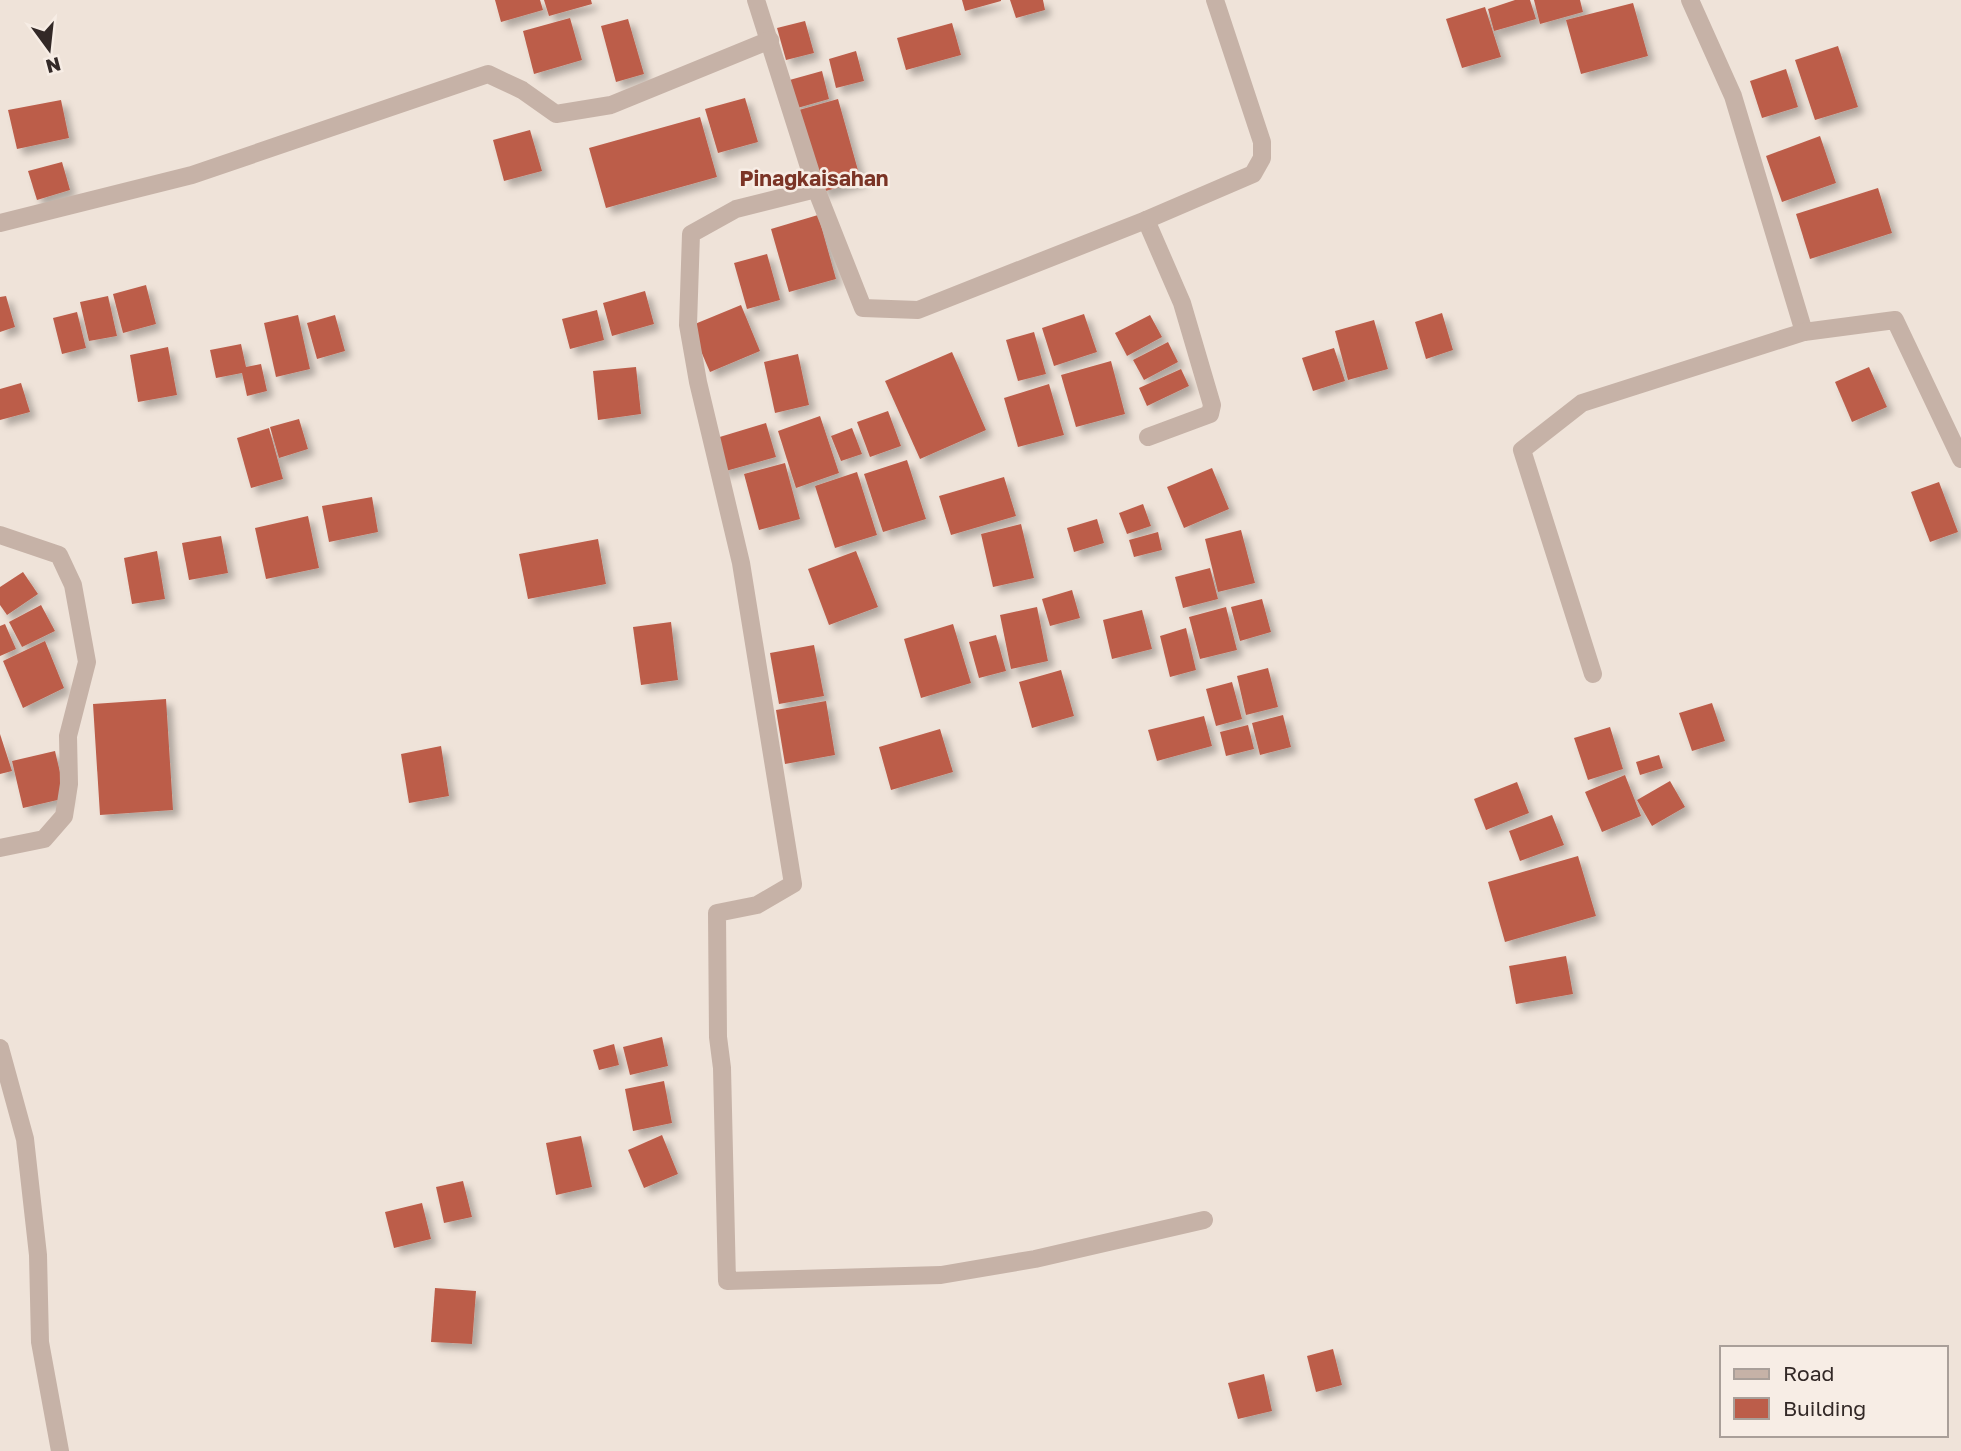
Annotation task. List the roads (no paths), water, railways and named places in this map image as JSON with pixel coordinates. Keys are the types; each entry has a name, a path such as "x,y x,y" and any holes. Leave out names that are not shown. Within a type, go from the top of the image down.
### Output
{"street":[{"path":"756,0 816,189 863,308 918,310 1146,220 1253,174 1262,158 1262,142 1215,0"},
{"path":"1690,0 1733,96 1804,332"},
{"path":"0,223 192,175 488,74 522,90 556,114 611,105 770,40"},
{"path":"816,189 736,209 691,233 688,325 698,382 741,563 793,884 757,905 717,914 718,1037 722,1082 727,1281 942,1275 1035,1259 1204,1220"},
{"path":"1146,220 1182,303 1212,405 1210,414 1148,437"},
{"path":"1592,674 1522,450 1582,403 1804,332 1895,320 1961,459"},
{"path":"0,535 59,555 73,585 87,662 68,736 69,784 64,816 44,839 0,848"},
{"path":"0,1048 25,1139 38,1255 40,1342 60,1451"}],"district":[{"name":"Pinagkaisahan","path":"814,178"}]}
